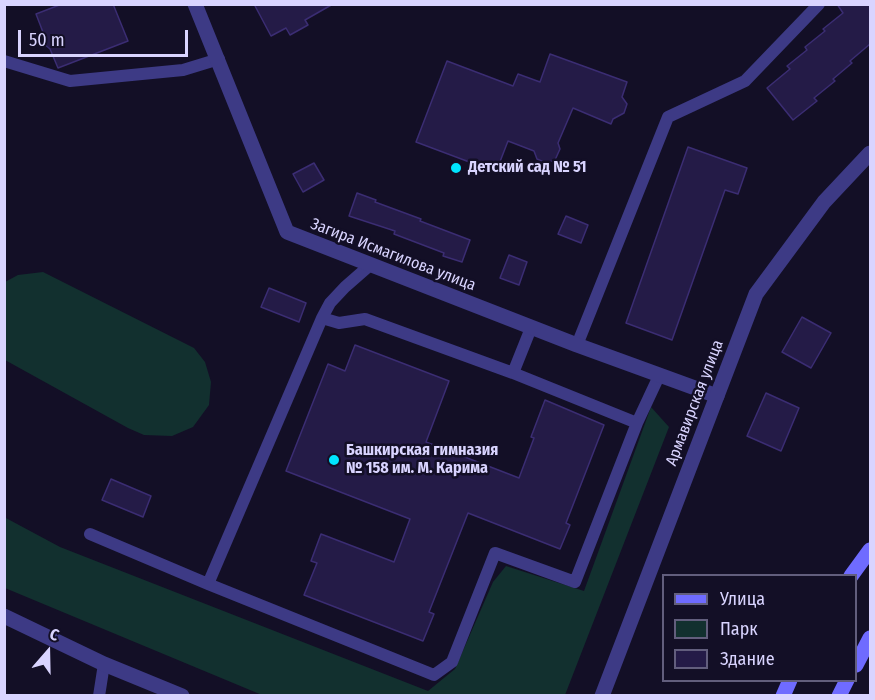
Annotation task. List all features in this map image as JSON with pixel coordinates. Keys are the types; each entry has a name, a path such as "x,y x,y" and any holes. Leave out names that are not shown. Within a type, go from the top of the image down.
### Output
{"main road":[{"path":"852,574 870,550"},
{"path":"857,661 870,638"},
{"path":"783,696 790,682"},
{"path":"838,696 846,682"}],"street":[{"name":"Загира Исмагилова улица","path":"195,4 287,232 531,328 717,396"},
{"name":"Армавирская улица","path":"602,696 756,294 824,202 870,153"},
{"path":"4,616 104,664 182,696"}],"lane":[{"path":"577,345 668,117 745,81 819,4"},
{"path":"4,61 70,81 183,70 219,59"},
{"path":"208,584 322,318 330,303 369,266"},
{"path":"322,318 339,323 365,319 637,423"},
{"path":"513,374 531,328"},
{"path":"90,534 434,675 452,662 495,553 575,582 637,423 659,376"},
{"path":"99,696 104,664"}],"green space":[{"path":"43,272 194,348 205,362 211,382 209,405 193,427 172,436 144,435 5,360 5,282 18,275"},
{"path":"651,407 669,427 565,695 262,695 5,588 4,517 60,547 428,691 455,669 493,582 506,566 584,591"}],"building":[{"path":"62,4 113,4 128,41 58,68 50,49 44,44 46,40 36,14"},
{"path":"254,4 333,4 305,20 308,25 290,35 286,28 271,36"},
{"path":"837,4 870,4 870,44 850,61 852,63 833,79 835,81 814,98 817,101 793,120 767,88 790,69 787,66 807,50 805,47 825,31 823,29 843,13"},
{"path":"550,54 627,82 622,97 627,104 624,113 613,119 611,124 573,108 558,143 560,149 555,160 546,163 537,159 534,151 508,141 496,172 416,142 447,61 513,86 518,74 540,82"},
{"path":"688,147 747,168 738,194 725,190 672,340 626,323"},
{"path":"314,163 324,180 303,192 293,174"},
{"path":"357,193 470,240 462,262 394,234 395,231 349,216"},
{"path":"566,216 588,225 581,243 558,234"},
{"path":"509,255 527,262 519,285 500,278"},
{"path":"269,288 306,303 299,322 261,307"},
{"path":"802,317 831,333 811,368 782,352"},
{"path":"355,345 449,381 426,442 519,478 545,400 604,425 566,523 570,525 560,549 468,513 429,612 434,614 423,641 304,595 317,563 311,561 321,534 394,562 410,519 286,471 328,364 345,371"},
{"path":"766,393 799,408 781,451 747,436"},
{"path":"111,479 151,496 143,517 102,500"}],"place":[{"name":"Детский сад № 51","path":"456,168"},
{"name":"Башкирская гимназия № 158 им. М. Карима","path":"334,460"}]}
